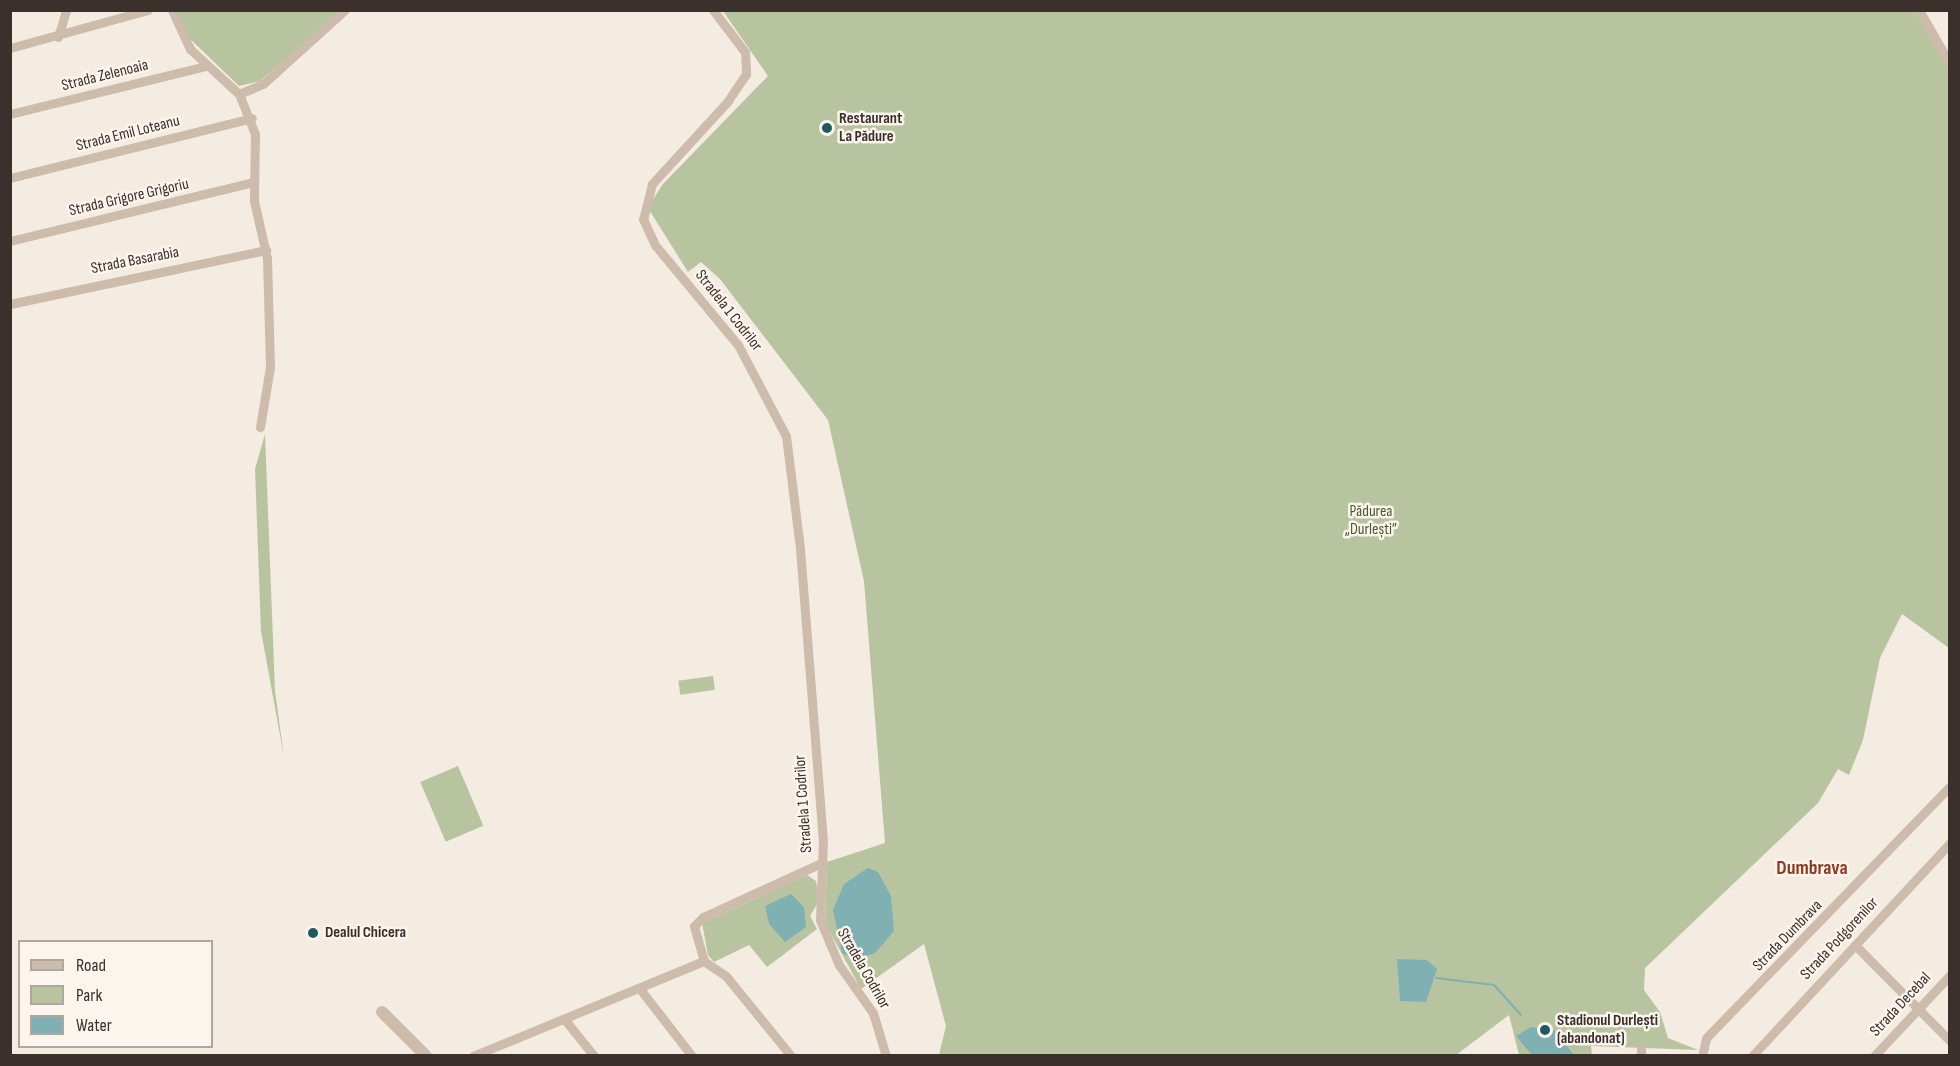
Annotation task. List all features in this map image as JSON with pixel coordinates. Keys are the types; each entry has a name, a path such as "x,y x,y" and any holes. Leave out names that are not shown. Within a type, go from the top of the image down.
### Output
{"street":[{"path":"58,37 66,10"},
{"path":"10,48 58,37 148,10"},
{"path":"172,10 181,38 206,66 238,94 252,118 258,154 255,210 266,250 270,367 260,427"},
{"path":"238,94 263,84 345,10"},
{"name":"Stradela 1 Codrilor","path":"713,10 745,52 746,74 728,101 652,184 642,212 655,245 755,370 786,436 800,549 823,862"},
{"path":"1919,10 1950,64"},
{"name":"Strada Zelenoaia","path":"10,114 206,66"},
{"name":"Strada Emil Loteanu","path":"10,178 252,118"},
{"name":"Strada Grigore Grigoriu","path":"10,241 255,182"},
{"name":"Strada Basarabia","path":"10,304 266,250"},
{"name":"Strada Dumbrava","path":"1702,1056 1706,1038 1950,786"},
{"name":"Strada Podgorenilor","path":"1752,1056 1950,843"},
{"path":"792,1056 726,976 704,961 694,931 698,920 823,862"},
{"name":"Stradela Codrilor","path":"823,862 822,928 839,965 873,1013 886,1056"},
{"path":"1855,945 1950,1041"},
{"path":"473,1056 493,1052 704,961"},
{"name":"Strada Decebal","path":"1874,1056 1950,975"},
{"path":"640,989 692,1056"},
{"path":"382,1012 426,1056"},
{"path":"565,1020 594,1056"}],"green space":[{"path":"176,11 342,11 260,81 239,86 186,35"},
{"name":"Pădurea „Durlești”","path":"723,11 1915,11 1949,70 1949,648 1902,614 1880,658 1863,740 1849,775 1838,769 1818,803 1645,968 1644,990 1660,1012 1668,1038 1698,1050 1591,1046 1592,1055 1519,1055 1509,1015 1456,1055 939,1055 946,1026 924,944 861,989 825,923 827,862 885,843 864,581 828,420 720,279 701,262 688,272 648,208 662,185 768,76"},
{"path":"265,434 275,691 284,757 261,631 255,469"},
{"path":"713,676 715,690 680,695 678,681"},
{"path":"458,766 483,826 446,842 420,782"},
{"path":"807,875 816,881 819,901 810,916 817,929 767,967 749,945 714,962 708,955 702,923"}],"water":[{"path":"868,868 878,872 891,896 894,931 875,953 855,959 842,953 833,910 844,884"},
{"path":"791,894 804,907 806,927 785,942 769,924 765,906"},
{"path":"1397,959 1427,960 1437,969 1426,1002 1400,1001"},
{"path":"1531,1027 1554,1030 1574,1055 1532,1055 1516,1036"}],"waterway":[{"path":"1436,978 1494,985 1521,1015"}],"place":[{"name":"Restaurant La Pădure","path":"827,128"},
{"name":"Dealul Chicera","path":"313,933"},
{"name":"Stadionul Durlești (abandonat)","path":"1545,1030"}],"district":[{"name":"Dumbrava","path":"1812,868"}]}
